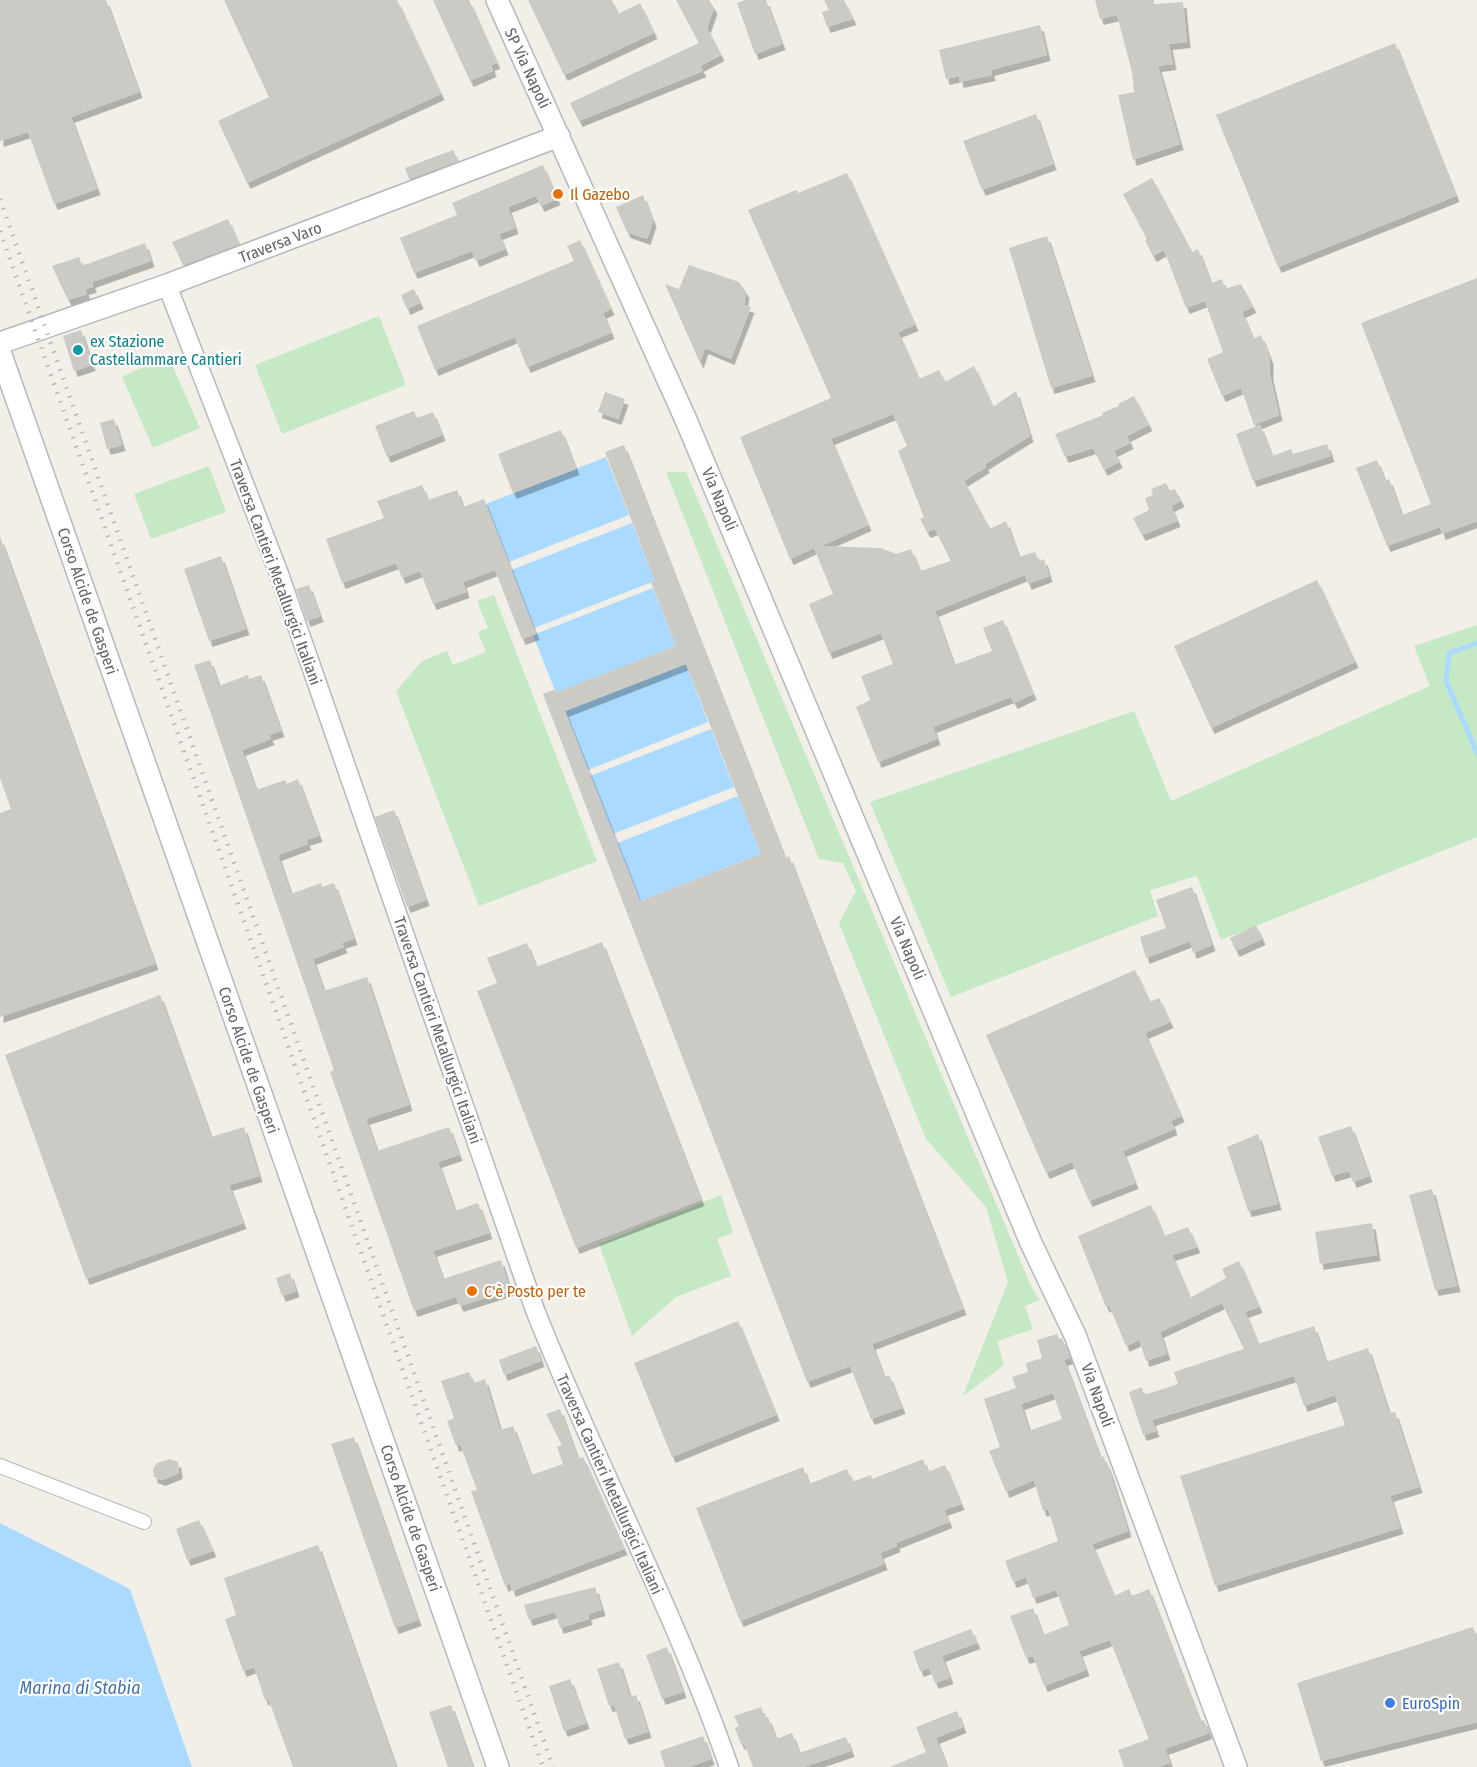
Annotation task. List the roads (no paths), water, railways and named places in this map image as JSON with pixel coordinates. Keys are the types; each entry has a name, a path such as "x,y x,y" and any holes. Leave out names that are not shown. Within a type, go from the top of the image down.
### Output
{"street":[{"name":"SP Via Napoli","path":"497,0 559,136"},
{"name":"Traversa Varo","path":"0,343 167,285 559,136"},
{"name":"Via Napoli","path":"559,136 686,420 1031,1243 1076,1335 1236,1767"},
{"name":"Traversa Cantieri Metallurgici Italiani","path":"167,285 278,571 536,1310 570,1398 710,1711 729,1767"},
{"name":"Corso Alcide de Gasperi","path":"0,352 498,1767"},
{"path":"0,1466 144,1522"}],"water":[{"path":"606,457 629,515 509,562 486,504"},
{"path":"632,523 655,581 534,628 511,570"},
{"path":"653,588 676,646 556,693 533,635"},
{"path":"686,664 708,722 588,770 565,711"},
{"path":"711,729 734,787 613,834 590,776"},
{"path":"738,796 761,854 640,901 617,843"},
{"name":"Marina di Stabia","path":"0,1523 130,1589 192,1767 0,1767"}],"waterway":[{"path":"1477,643 1449,653 1446,681 1477,753"}],"railway":[{"path":"0,199 553,1767"},
{"path":"0,231 543,1767"}],"place":[{"name":"Il Gazebo","path":"558,194"},
{"name":"ex Stazione Castellammare Cantieri","path":"78,350"},
{"name":"C'è Posto per te","path":"472,1291"},
{"name":"EuroSpin","path":"1390,1703"}]}
